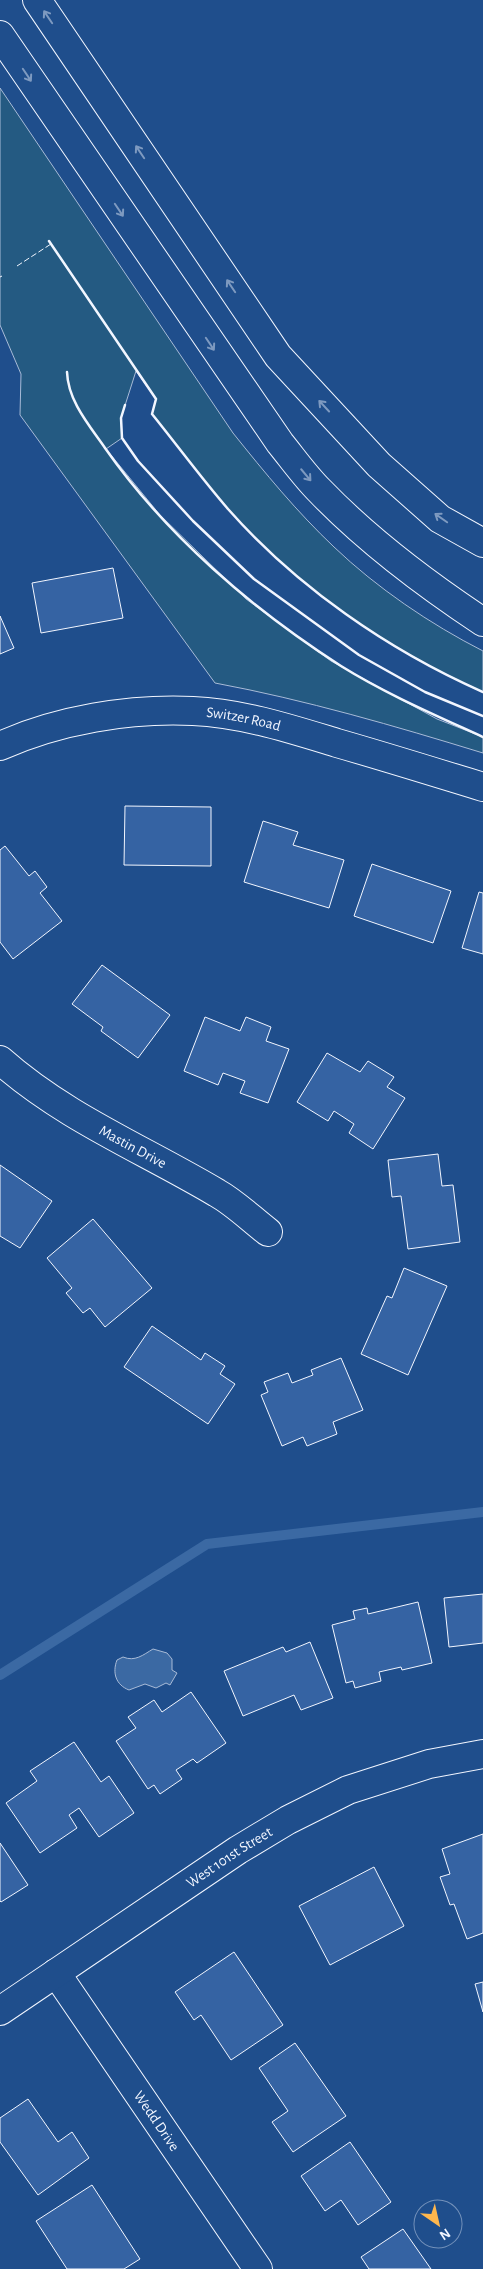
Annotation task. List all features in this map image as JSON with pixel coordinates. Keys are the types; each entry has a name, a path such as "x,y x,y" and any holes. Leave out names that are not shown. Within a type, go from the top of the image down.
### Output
{"main road":[{"path":"37,0 278,356 380,465 440,518 483,543"},
{"path":"0,35 280,443 318,489 381,548 438,592 483,622"},
{"name":"Switzer Road","path":"0,746 20,737 65,724 136,712 194,711 272,723 483,787"},
{"name":"Mastin Drive","path":"0,1060 22,1080 86,1122 218,1193 268,1232"},
{"name":"West 101st Street","path":"0,2011 238,1850 288,1820 348,1790 429,1764 483,1754"},
{"name":"Wedd Drive","path":"56,1972 258,2269"}],"shaded area":[{"path":"0,88 233,433 320,534 368,577 424,617 483,651 483,692 413,657 379,636 346,614 284,565 228,509 152,414 156,399 136,371 121,418 122,438 106,449 160,515 246,599 331,661 437,719 483,737 483,753 350,714 283,697 215,683 20,415 21,374 0,325"},
{"path":"153,1649 167,1653 172,1659 172,1670 177,1673 170,1685 166,1683 156,1688 145,1684 129,1690 121,1685 115,1674 117,1660 123,1657 135,1658"}],"building":[{"path":"113,568 123,618 41,633 32,583"},
{"path":"0,616 14,648 0,654"},
{"path":"125,806 211,807 211,866 124,865"},
{"path":"263,821 298,832 293,845 344,860 329,908 244,882"},
{"path":"5,846 29,876 35,871 47,887 40,893 62,921 13,959 0,942 0,850"},
{"path":"372,864 451,891 433,943 354,916"},
{"path":"479,892 483,893 483,954 462,948"},
{"path":"102,965 170,1015 138,1058 101,1031 103,1027 72,1004"},
{"path":"205,1017 240,1031 246,1017 271,1027 266,1041 289,1049 268,1103 240,1093 245,1081 223,1073 218,1085 184,1071"},
{"path":"327,1053 360,1072 368,1061 394,1077 387,1087 405,1098 373,1149 349,1133 354,1124 334,1111 328,1121 297,1102"},
{"path":"438,1154 442,1186 453,1185 460,1242 408,1249 401,1196 392,1197 388,1160"},
{"path":"0,1165 52,1201 20,1248 0,1236"},
{"path":"93,1219 152,1288 105,1327 90,1308 83,1313 66,1293 72,1288 47,1258"},
{"path":"404,1268 447,1286 408,1375 361,1354 387,1296 392,1298"},
{"path":"152,1326 201,1360 205,1353 225,1366 220,1374 235,1384 208,1424 124,1367"},
{"path":"341,1358 363,1410 333,1422 337,1434 307,1446 303,1437 282,1446 261,1395 268,1392 264,1382 288,1373 292,1383 313,1375 311,1370"},
{"path":"483,1594 483,1643 449,1647 444,1598"},
{"path":"418,1602 432,1663 402,1670 401,1667 379,1672 381,1681 355,1688 353,1681 346,1683 332,1625 355,1619 353,1611 367,1608 368,1614"},
{"path":"310,1642 333,1698 301,1710 294,1695 243,1716 224,1671 283,1647 286,1652"},
{"path":"191,1692 226,1743 197,1763 193,1759 176,1770 182,1779 160,1794 154,1785 148,1789 116,1741 136,1728 128,1717 154,1700 162,1712"},
{"path":"74,1742 101,1782 109,1776 134,1813 99,1837 79,1808 69,1815 77,1828 40,1853 6,1803 37,1781 30,1771"},
{"path":"483,1834 483,1933 467,1939 454,1904 450,1905 440,1877 450,1874 442,1849"},
{"path":"0,1843 28,1885 1,1902 0,1901"},
{"path":"374,1867 404,1926 330,1965 299,1906"},
{"path":"234,1952 283,2025 231,2060 201,2015 194,2020 175,1992"},
{"path":"483,1982 483,2012 475,1984"},
{"path":"295,2043 346,2116 293,2152 272,2122 288,2111 259,2068"},
{"path":"28,2099 58,2142 72,2132 89,2158 38,2195 0,2142 0,2118"},
{"path":"350,2142 391,2202 358,2225 341,2200 325,2211 301,2176"},
{"path":"92,2185 140,2259 124,2269 67,2269 36,2221"},
{"path":"403,2229 413,2243 413,2249 417,2249 431,2269 369,2269 361,2257"}],"waterway":[{"path":"0,1675 207,1544 483,1512"}],"fence":[{"path":"17,266 51,244"}],"wall":[{"path":"49,241 156,399 152,414 218,498 255,538 284,565 346,614 413,657 483,692"},
{"path":"67,372 68,383 75,403 105,448 155,511 212,568 275,620 341,666 393,695 483,737"},
{"path":"125,405 121,418 122,438 138,461 193,521 254,579 359,655 425,692 483,716"}]}
